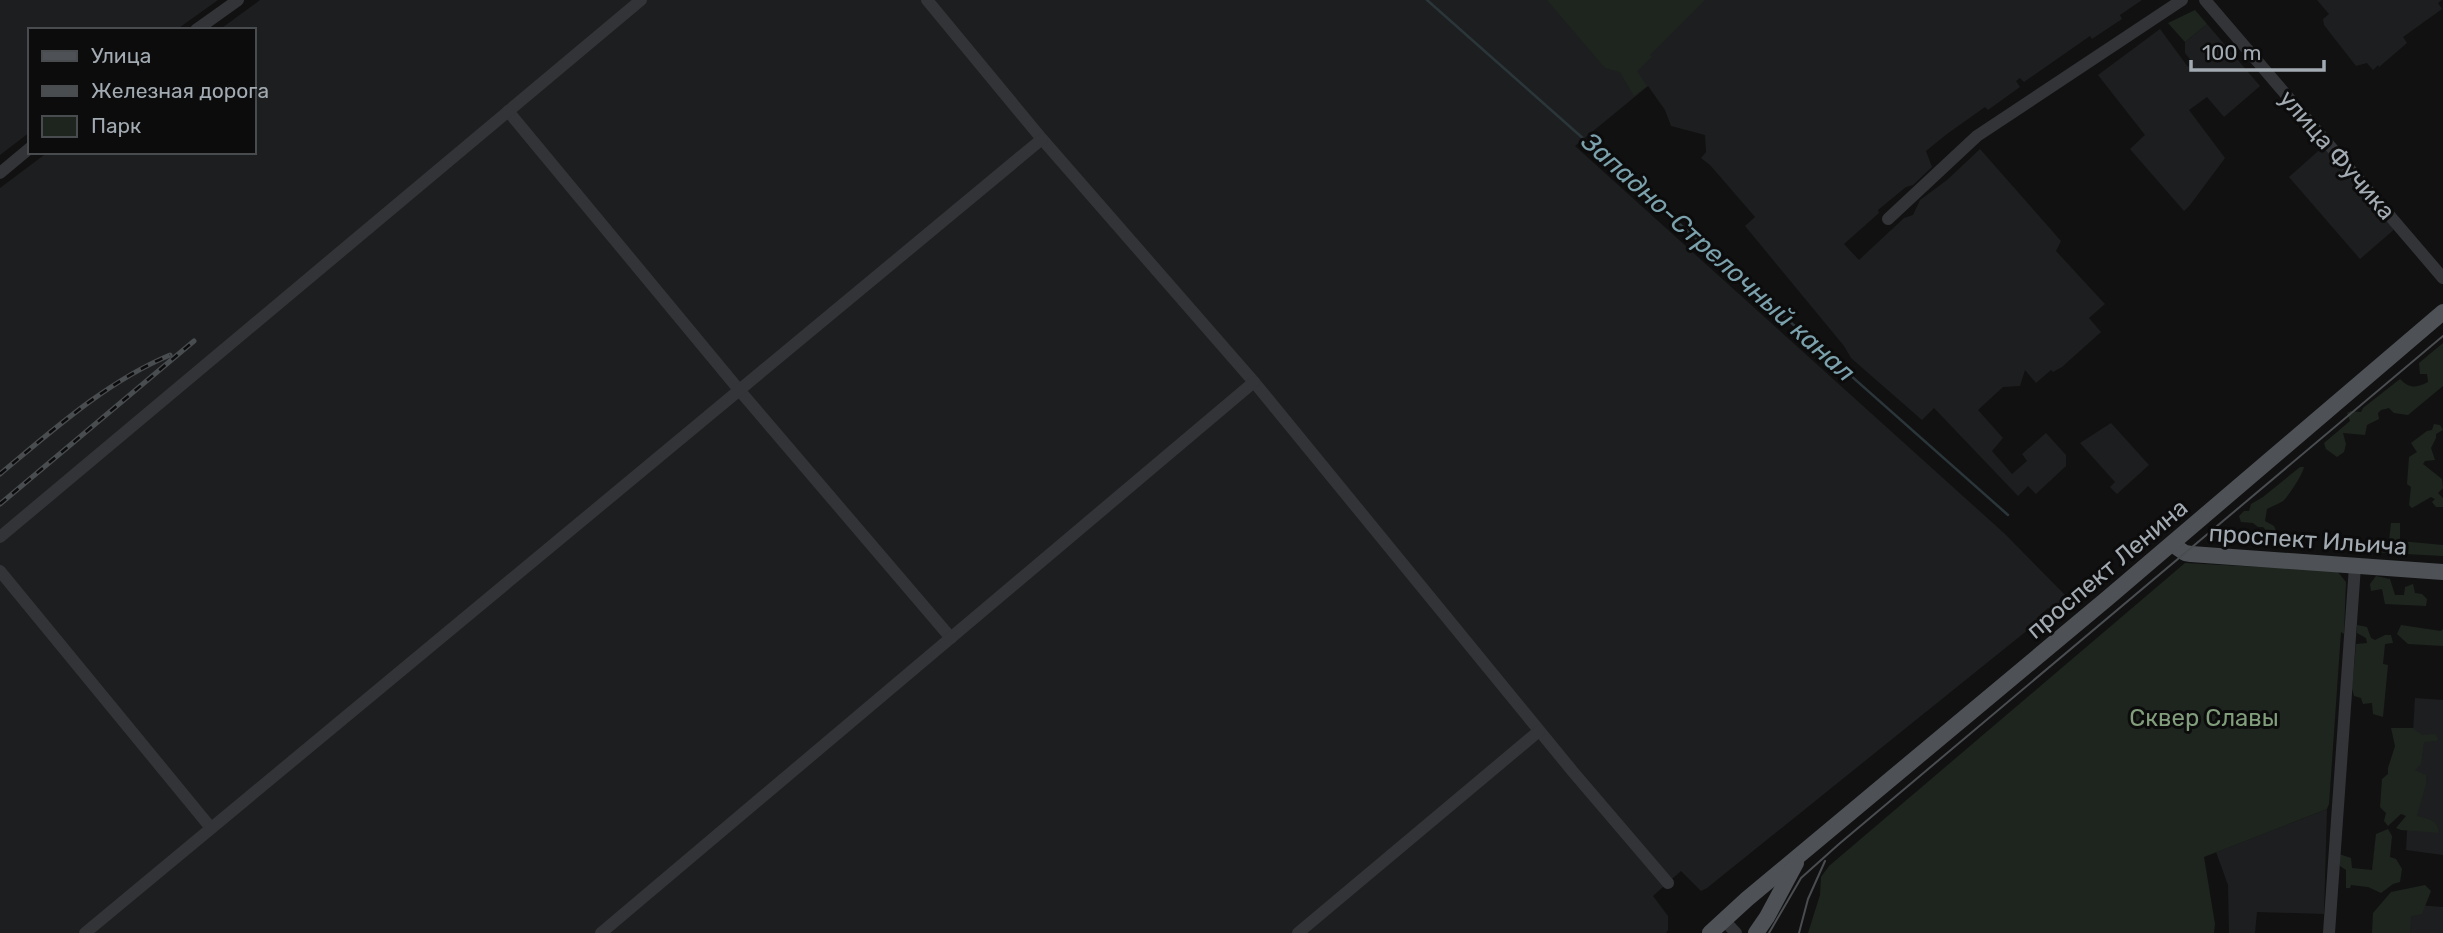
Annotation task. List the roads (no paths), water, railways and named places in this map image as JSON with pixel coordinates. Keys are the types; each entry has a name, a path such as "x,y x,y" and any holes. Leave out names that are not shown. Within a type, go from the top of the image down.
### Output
{"main road":[{"name":"проспект Ленина","path":"1710,933 2443,312"},
{"name":"проспект Ильича","path":"2172,544 2191,554 2443,572"},
{"name":"проспект Ленина","path":"1756,933 1799,858"}],"street":[{"path":"199,28 238,0"},
{"path":"0,537 641,0"},
{"path":"927,0 1042,139 1254,382 1539,731 1668,883"},
{"path":"1888,219 1977,136 2182,0"},
{"name":"улица Фучика","path":"2205,0 2443,278"},
{"path":"508,111 740,391 951,638"},
{"path":"85,933 1042,139"},
{"path":"0,173 28,150"},
{"path":"601,933 1254,382"},
{"path":"2329,933 2354,566"},
{"path":"0,571 211,828"},
{"path":"1298,933 1539,731"},
{"path":"1724,920 1736,933"}],"waterway":[{"name":"Западно-Стрелочный канал","path":"1427,0 2008,515"}],"tram line":[{"path":"1769,933 1801,878 1839,844 2443,336"},
{"path":"1799,933 1808,899 1825,861"}],"railway":[{"path":"0,504 194,341"},
{"path":"0,474 102,393 146,366 170,355"}],"park label":[{"name":"Сквер Славы","path":"2204,718"}]}
